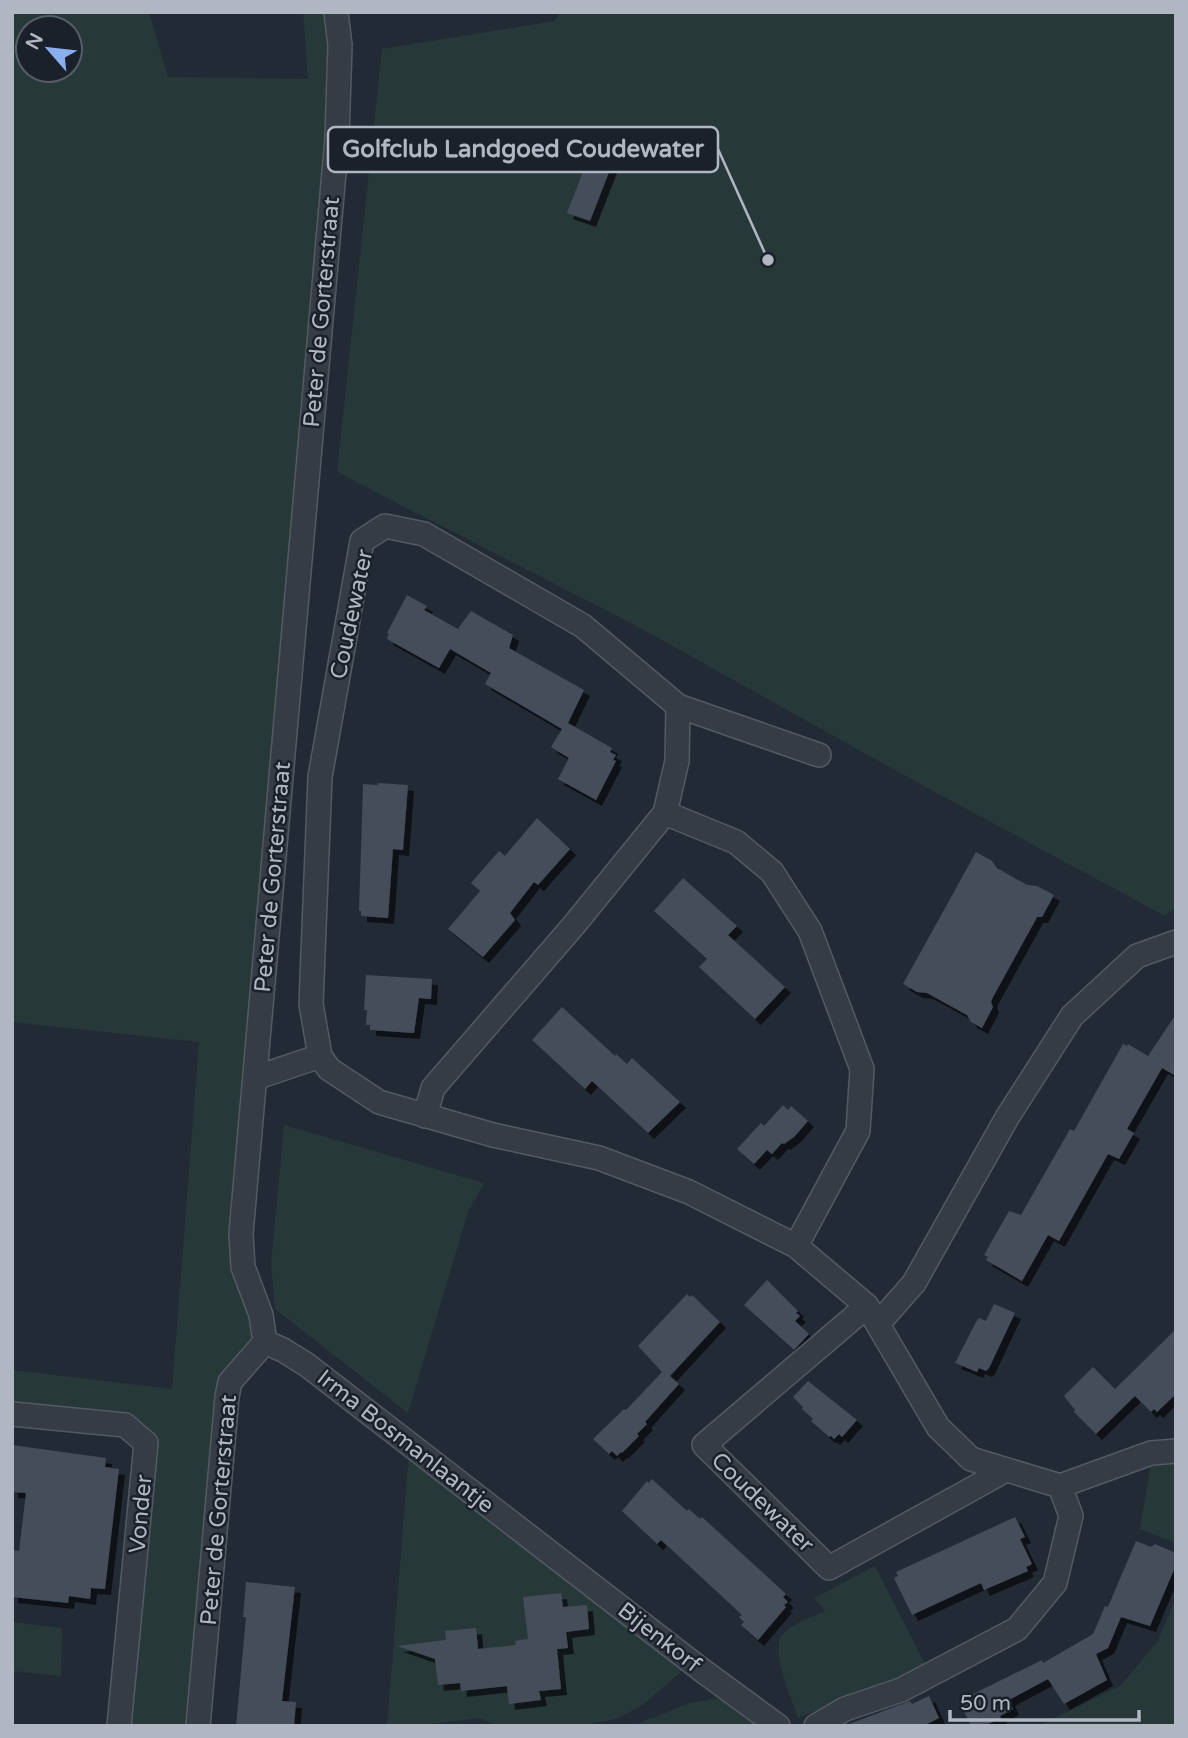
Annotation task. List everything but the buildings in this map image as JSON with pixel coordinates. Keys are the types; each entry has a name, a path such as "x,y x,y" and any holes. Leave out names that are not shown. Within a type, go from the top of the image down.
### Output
{"street":[{"name":"Peter de Gorterstraat","path":"198,1726 227,1397 230,1382 265,1342 263,1324 243,1267 241,1251 336,147 340,46 336,12"},
{"name":"Coudewater","path":"320,1056 311,1004 320,777 362,541 385,526 424,534 583,626 678,706 819,755"},
{"path":"425,1116 433,1088 574,925 665,813 677,761 678,706"},
{"path":"665,813 736,842 772,872 810,931 862,1069 858,1131 796,1246"},
{"name":"Coudewater","path":"1006,1470 830,1568 704,1445 914,1283 1008,1116 1072,1016 1137,956 1176,942"},
{"path":"255,1078 320,1056 330,1069 379,1102 493,1135 599,1158 689,1192 796,1246 872,1315 938,1427 971,1459 1060,1486 1151,1453 1176,1451"},
{"name":"Irma Bosmanlaantje","path":"265,1342 284,1350 307,1365 543,1547"},
{"name":"Vonder","path":"12,1414 125,1425 146,1443 119,1726"},
{"path":"816,1726 845,1709 901,1690 1017,1629 1055,1583 1070,1516 1060,1486"},
{"name":"Bijenkorf","path":"543,1547 778,1726"}],"shaded area":[{"path":"12,12 149,12 168,77 308,79 303,12 328,12 331,79 232,1237 255,1324 253,1340 242,1356 190,1726 129,1726 156,1440 12,1408 12,1370 172,1389 199,1042 12,1022"},
{"path":"560,12 1176,12 1176,907 1165,916 900,773 644,630 337,472 382,49 555,21"},
{"path":"284,1125 484,1183 468,1212 408,1413 275,1309 271,1264"},
{"path":"409,1452 685,1668 643,1705 616,1719 577,1726 500,1726 479,1718 414,1726 387,1726"},
{"path":"1176,1461 1176,1543 1140,1529 1151,1463"},
{"path":"875,1566 926,1666 798,1718 779,1659 781,1638 795,1625 825,1611 814,1598"},
{"path":"1176,1598 1176,1726 1038,1726 1120,1686 1157,1642"},
{"path":"12,1622 62,1628 61,1676 12,1671"},
{"path":"719,1698 734,1705 759,1726 632,1726 690,1703"}],"place":[{"name":"Golfclub Landgoed Coudewater","path":"768,260"}]}
